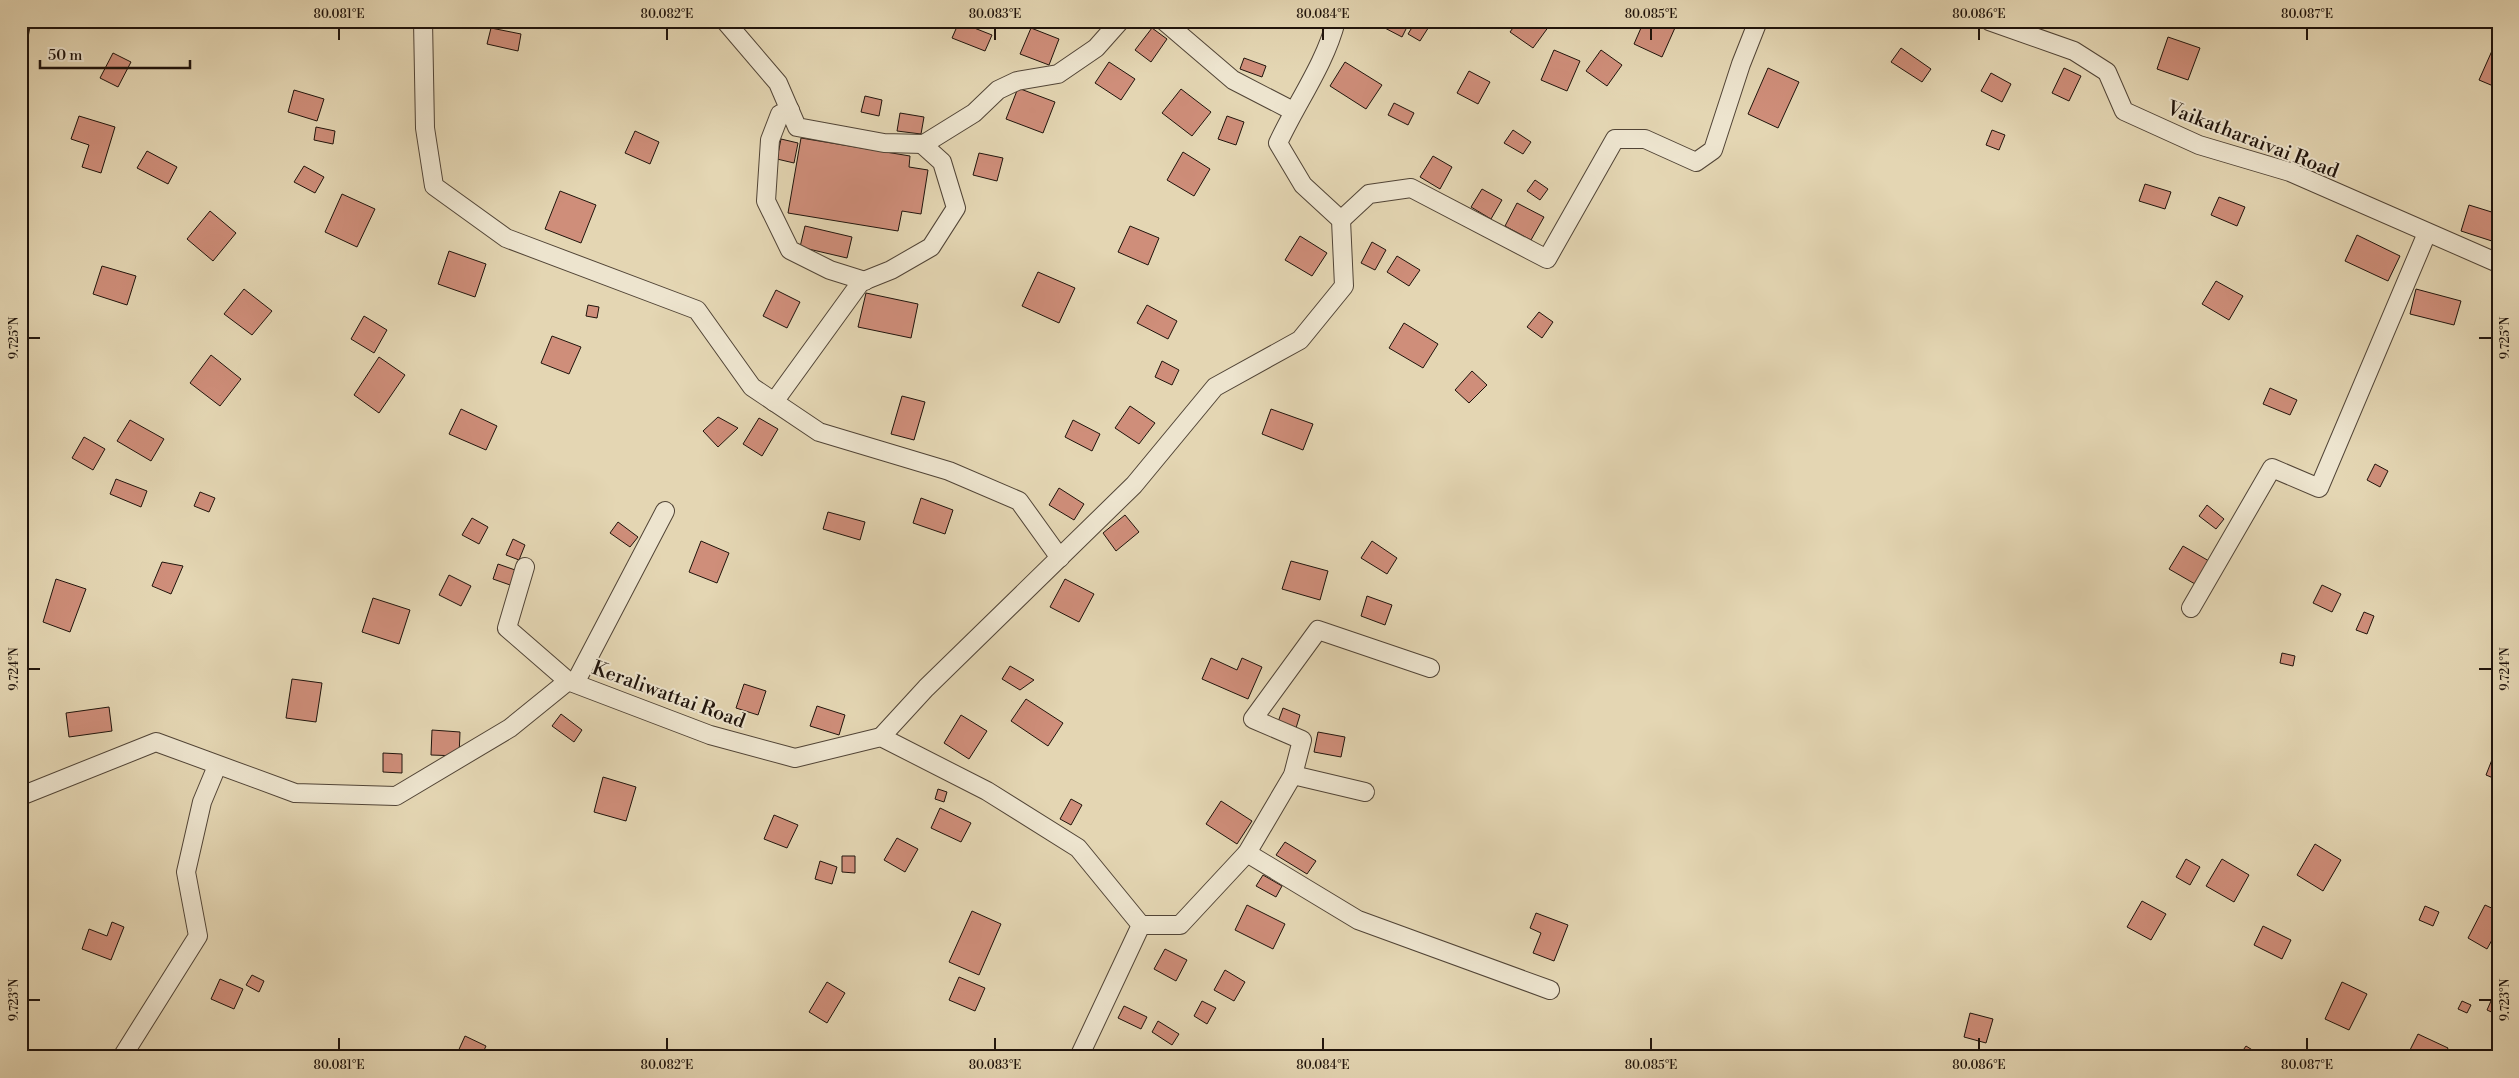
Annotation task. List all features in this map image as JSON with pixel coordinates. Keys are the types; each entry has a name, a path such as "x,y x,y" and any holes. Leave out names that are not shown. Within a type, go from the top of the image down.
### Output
{"street":[{"path":"423,21 425,128 434,186 506,238 697,310 752,387 819,432 949,471 1019,501 1060,558"},
{"path":"725,21 778,83 797,127 884,143 922,144 974,114 998,90 1017,81 1058,74 1096,48 1120,21"},
{"path":"1164,21 1233,80 1293,111"},
{"path":"1141,926 1078,848 987,791 881,737 926,688 1134,485 1215,387 1300,340 1344,286 1341,220 1303,184 1278,143 1331,41 1336,21"},
{"path":"1341,220 1369,194 1411,188 1547,259 1615,139 1645,139 1696,162 1713,150 1741,64 1758,21"},
{"name":"Vaikatharaivai Road","path":"1989,21 2074,51 2107,72 2124,111 2199,145 2290,172 2498,263"},
{"path":"790,110 780,114 770,140 766,201 790,250 830,270 865,281"},
{"path":"774,402 861,282 891,270 932,247 956,208 942,162 922,144"},
{"path":"2191,608 2272,468 2319,488 2427,233"},
{"path":"525,567 507,628 572,682 665,511"},
{"path":"1141,926 1180,925 1247,853 1293,775 1302,740 1253,718 1318,630 1430,668"},
{"name":"Keraliwattai Road","path":"21,796 156,742 217,766 295,793 396,796 510,728 572,682 710,735 795,758 881,737"},
{"path":"122,1057 198,936 186,872 202,802 217,766"},
{"path":"1293,775 1365,792"},
{"path":"1247,853 1358,920 1550,990"},
{"path":"1079,1057 1141,926"}],"building":[{"path":"21,21 31,21 27,43 21,42"},
{"path":"1384,21 1410,21 1402,37 1381,26"},
{"path":"1416,21 1432,22 1420,41 1408,34"},
{"path":"1518,21 1552,22 1533,48 1510,32"},
{"path":"1644,21 1678,21 1662,57 1634,44"},
{"path":"959,22 992,35 985,51 952,38"},
{"path":"491,28 521,34 518,51 487,44"},
{"path":"1031,28 1059,39 1049,65 1020,54"},
{"path":"1152,28 1167,39 1151,62 1135,50"},
{"path":"2168,37 2200,48 2188,80 2157,69"},
{"path":"2495,44 2498,45 2498,88 2479,80"},
{"path":"1901,48 1931,69 1922,82 1891,62"},
{"path":"1554,50 1580,61 1567,91 1541,80"},
{"path":"1601,50 1622,65 1607,86 1586,71"},
{"path":"113,53 131,62 118,87 100,78"},
{"path":"1244,58 1266,66 1262,77 1240,69"},
{"path":"1109,62 1135,79 1121,100 1095,83"},
{"path":"1345,62 1382,85 1366,109 1330,86"},
{"path":"1768,68 1799,82 1778,128 1748,114"},
{"path":"2064,68 2081,76 2069,101 2052,93"},
{"path":"1469,71 1490,82 1478,104 1457,93"},
{"path":"1991,73 2011,84 2002,102 1981,91"},
{"path":"1018,88 1055,102 1043,133 1006,119"},
{"path":"1181,89 1211,112 1192,136 1162,113"},
{"path":"294,90 324,99 317,121 288,112"},
{"path":"865,96 882,100 879,116 861,112"},
{"path":"1394,103 1414,113 1408,125 1388,115"},
{"path":"900,113 924,117 921,134 897,131"},
{"path":"79,116 115,127 101,173 82,167 89,145 71,139"},
{"path":"1227,116 1244,122 1236,145 1218,139"},
{"path":"316,127 335,131 333,144 314,140"},
{"path":"1513,130 1531,142 1523,154 1504,143"},
{"path":"1992,130 2005,135 1999,150 1986,145"},
{"path":"635,131 659,142 650,164 625,153"},
{"path":"801,138 910,156 909,167 928,170 921,214 902,211 898,231 788,213"},
{"path":"781,139 798,143 794,163 777,159"},
{"path":"147,151 177,167 168,184 137,168"},
{"path":"1183,152 1210,169 1194,196 1167,180"},
{"path":"979,153 1003,158 997,181 973,175"},
{"path":"1433,156 1452,167 1440,189 1420,177"},
{"path":"304,166 324,177 315,193 294,182"},
{"path":"1535,180 1548,189 1540,200 1527,191"},
{"path":"2145,184 2171,192 2165,209 2139,201"},
{"path":"1482,189 1502,200 1491,219 1471,207"},
{"path":"560,191 596,205 581,243 545,229"},
{"path":"342,194 375,209 357,247 325,232"},
{"path":"2219,197 2245,207 2237,226 2211,215"},
{"path":"1517,203 1544,217 1531,240 1505,226"},
{"path":"2469,205 2498,214 2498,243 2461,231"},
{"path":"210,211 236,233 213,261 187,239"},
{"path":"805,226 852,237 847,258 800,247"},
{"path":"1130,226 1159,238 1148,265 1118,252"},
{"path":"2357,235 2400,256 2388,281 2345,261"},
{"path":"1300,236 1327,253 1312,276 1285,260"},
{"path":"1372,242 1386,250 1375,270 1361,263"},
{"path":"449,251 486,264 475,297 438,284"},
{"path":"1397,256 1420,270 1409,286 1387,272"},
{"path":"102,266 136,276 127,305 93,294"},
{"path":"1038,272 1075,288 1059,323 1022,306"},
{"path":"2216,281 2243,296 2229,320 2202,304"},
{"path":"244,289 272,311 252,335 224,314"},
{"path":"2416,289 2461,301 2454,325 2410,314"},
{"path":"776,290 800,302 787,328 763,316"},
{"path":"866,293 918,304 911,338 858,327"},
{"path":"588,305 599,307 597,318 586,316"},
{"path":"1147,305 1177,321 1168,339 1137,323"},
{"path":"1539,312 1553,322 1542,338 1527,327"},
{"path":"364,316 387,330 374,353 351,339"},
{"path":"1404,323 1438,344 1423,368 1389,348"},
{"path":"552,336 581,347 569,374 541,363"},
{"path":"211,355 241,379 220,406 190,383"},
{"path":"379,357 405,375 379,413 354,395"},
{"path":"1162,361 1179,370 1172,385 1155,377"},
{"path":"1472,371 1487,385 1469,403 1455,390"},
{"path":"2270,388 2297,400 2290,415 2263,404"},
{"path":"902,396 925,402 914,440 891,434"},
{"path":"1130,406 1155,423 1139,444 1115,428"},
{"path":"461,409 497,426 486,450 449,434"},
{"path":"1271,409 1313,424 1303,450 1262,434"},
{"path":"718,417 738,428 718,447 703,431"},
{"path":"759,418 778,429 762,456 743,444"},
{"path":"130,420 164,439 151,461 117,441"},
{"path":"1073,420 1100,434 1092,451 1065,437"},
{"path":"84,437 105,449 93,470 72,458"},
{"path":"2375,464 2388,471 2380,487 2367,480"},
{"path":"116,479 147,491 141,507 110,494"},
{"path":"1059,488 1084,504 1074,520 1049,505"},
{"path":"200,492 215,498 209,512 194,506"},
{"path":"921,498 953,510 945,534 913,523"},
{"path":"2207,505 2224,519 2216,529 2199,516"},
{"path":"828,512 865,522 860,540 823,529"},
{"path":"1125,515 1139,532 1116,551 1103,533"},
{"path":"472,518 488,527 479,544 462,535"},
{"path":"618,522 638,537 630,547 610,533"},
{"path":"513,539 525,545 519,560 506,555"},
{"path":"701,541 729,553 717,583 689,572"},
{"path":"1372,541 1397,558 1387,574 1361,558"},
{"path":"2183,546 2209,561 2195,584 2169,569"},
{"path":"1291,561 1328,571 1320,600 1282,589"},
{"path":"162,562 183,566 171,594 152,586"},
{"path":"498,564 518,571 513,586 493,579"},
{"path":"449,575 471,586 461,606 439,595"},
{"path":"56,579 86,589 70,632 43,622"},
{"path":"1065,579 1094,594 1079,622 1050,607"},
{"path":"2322,585 2341,594 2332,612 2313,603"},
{"path":"1367,596 1392,605 1385,625 1361,616"},
{"path":"373,598 410,610 399,644 362,632"},
{"path":"2364,612 2374,616 2367,634 2356,630"},
{"path":"2282,653 2295,656 2293,666 2280,663"},
{"path":"1211,658 1237,670 1242,658 1262,667 1248,699 1202,679"},
{"path":"1010,666 1034,680 1020,690 1002,679"},
{"path":"292,679 322,683 316,722 286,718"},
{"path":"744,684 766,691 758,715 736,708"},
{"path":"1026,699 1063,723 1048,746 1011,721"},
{"path":"817,706 845,715 839,735 810,726"},
{"path":"109,707 112,731 69,737 66,713"},
{"path":"1283,708 1300,715 1296,728 1278,722"},
{"path":"561,714 582,730 574,742 552,726"},
{"path":"961,715 987,731 969,759 944,743"},
{"path":"432,730 460,732 459,756 431,755"},
{"path":"1318,732 1345,737 1341,757 1314,752"},
{"path":"2495,752 2498,753 2498,780 2486,775"},
{"path":"383,753 402,754 402,773 383,772"},
{"path":"603,777 636,787 626,821 594,812"},
{"path":"938,789 947,792 944,802 935,799"},
{"path":"1071,799 1082,805 1071,825 1060,819"},
{"path":"1221,801 1252,821 1237,844 1206,824"},
{"path":"940,808 971,823 961,842 931,828"},
{"path":"774,815 798,825 787,848 764,839"},
{"path":"897,838 918,849 905,872 884,860"},
{"path":"1285,842 1316,861 1307,874 1276,855"},
{"path":"2315,844 2341,860 2323,891 2297,875"},
{"path":"842,856 855,856 855,873 842,872"},
{"path":"2186,859 2200,867 2190,885 2176,877"},
{"path":"2222,859 2249,875 2234,902 2206,886"},
{"path":"820,861 837,867 832,884 815,879"},
{"path":"1263,875 1282,886 1276,897 1256,886"},
{"path":"2142,901 2166,914 2151,940 2127,927"},
{"path":"1247,905 1285,924 1273,949 1235,930"},
{"path":"2485,905 2498,911 2498,929 2487,949 2468,938"},
{"path":"2425,906 2439,912 2433,926 2419,920"},
{"path":"972,911 1001,924 979,975 949,962"},
{"path":"1536,913 1568,925 1554,961 1533,953 1541,933 1530,928"},
{"path":"112,922 124,927 111,960 82,949 89,929 107,936"},
{"path":"2263,926 2291,940 2282,959 2254,945"},
{"path":"1165,949 1187,960 1176,981 1154,969"},
{"path":"1225,970 1245,982 1234,1001 1214,990"},
{"path":"252,975 264,981 259,992 246,985"},
{"path":"959,977 985,988 975,1011 949,1000"},
{"path":"220,979 243,989 234,1009 211,999"},
{"path":"827,982 845,993 827,1023 809,1012"},
{"path":"2342,982 2367,994 2349,1030 2325,1019"},
{"path":"2498,985 2498,1015 2487,1010"},
{"path":"1202,1001 1216,1008 1207,1024 1194,1016"},
{"path":"2462,1001 2471,1005 2467,1013 2458,1009"},
{"path":"1124,1006 1147,1017 1141,1029 1118,1018"},
{"path":"1970,1013 1993,1019 1986,1043 1964,1037"},
{"path":"1158,1021 1179,1034 1172,1045 1152,1032"},
{"path":"2418,1034 2448,1048 2444,1057 2407,1056"},
{"path":"465,1036 486,1046 481,1057 456,1056"},
{"path":"2246,1046 2262,1056 2262,1057 2239,1056"}]}
